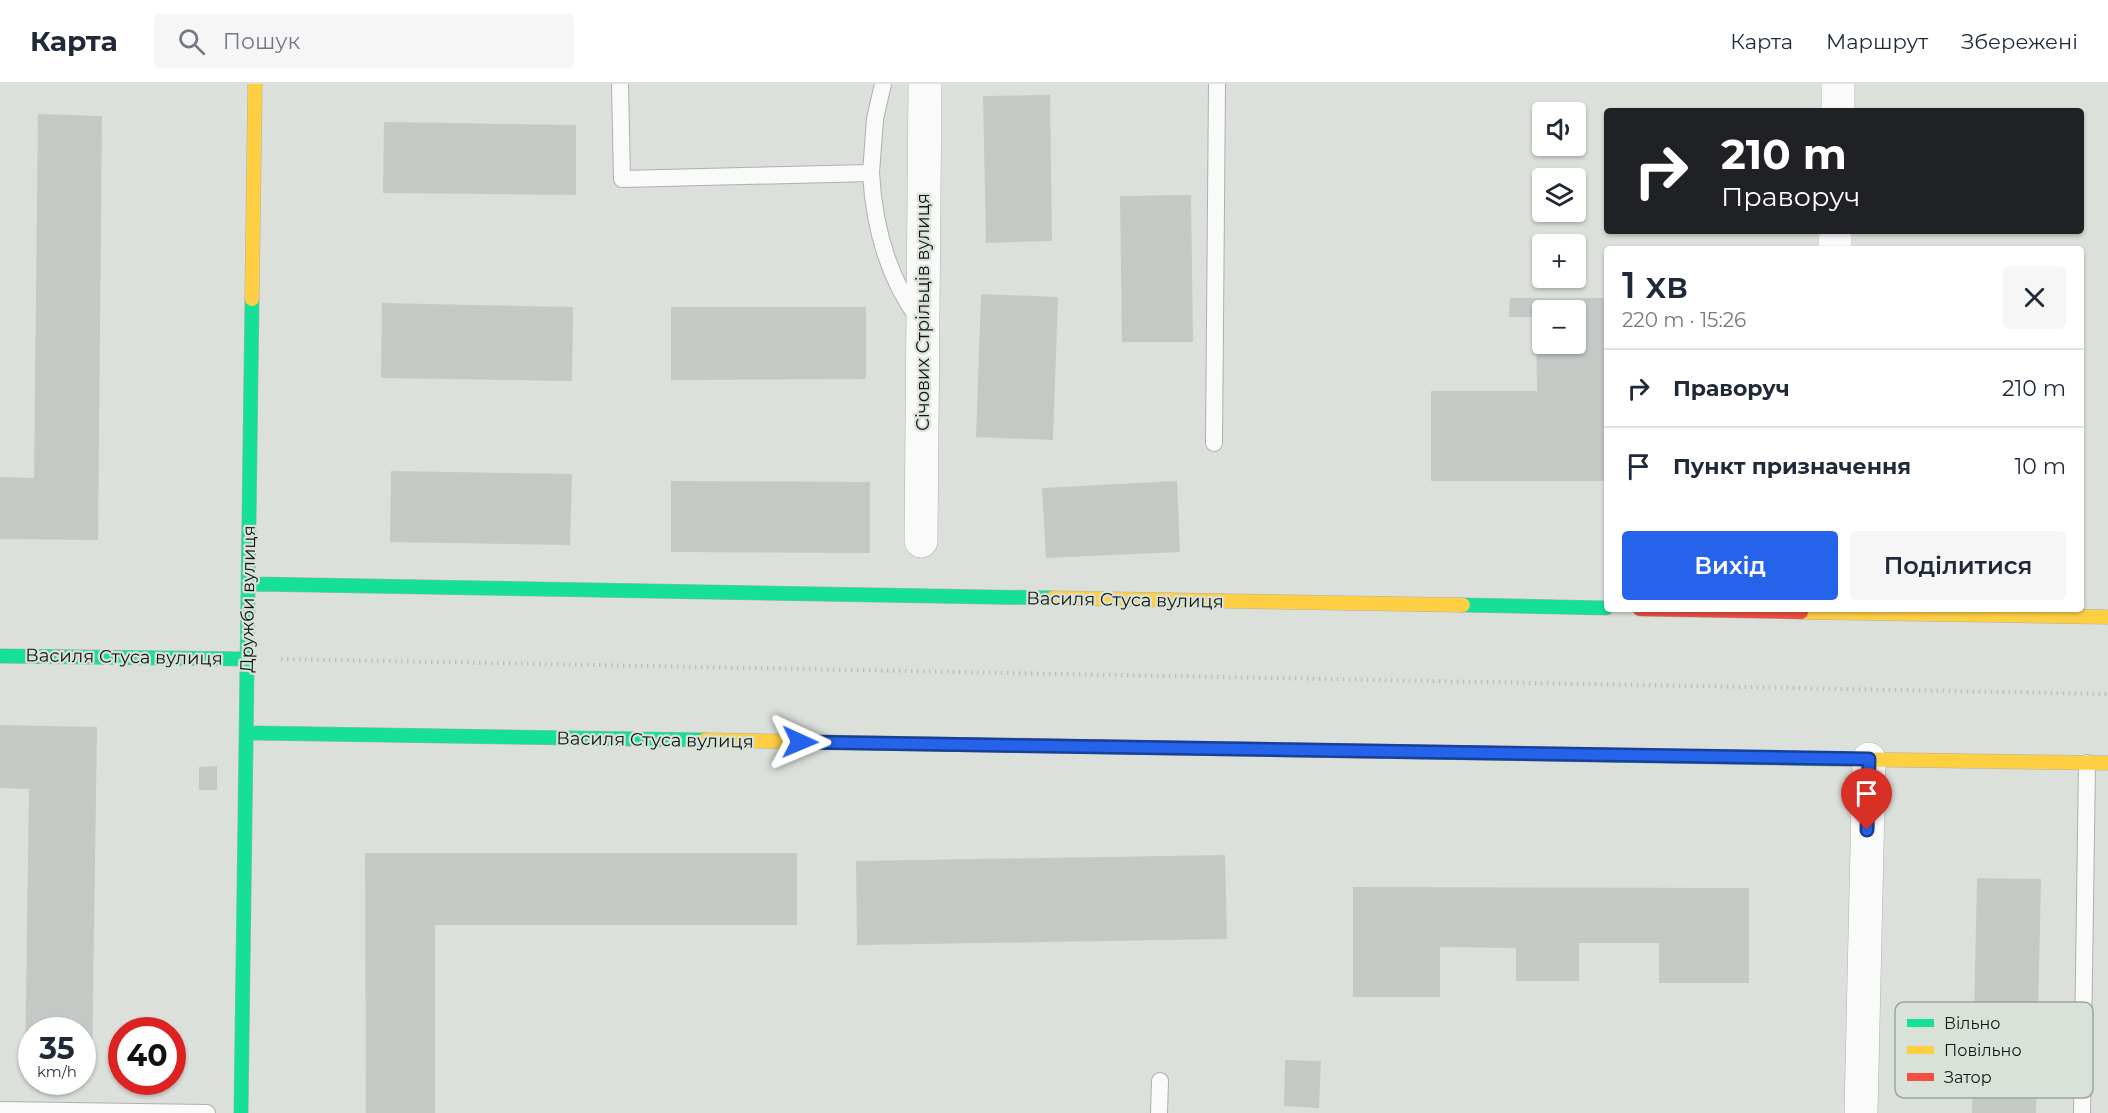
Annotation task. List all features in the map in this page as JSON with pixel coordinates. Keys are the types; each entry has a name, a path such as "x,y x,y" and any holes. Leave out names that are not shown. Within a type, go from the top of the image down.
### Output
{"street":[{"name":"Дружби вулиця","path":"241,1113 255,84"},
{"name":"Січових Стрільців вулиця","path":"921,541 925,84"},
{"path":"1838,84 1838,108"},
{"name":"Василя Стуса вулиця","path":"248,584 1604,608"},
{"path":"1874,612 2108,617"},
{"name":"Василя Стуса вулиця","path":"0,656 247,659"},
{"name":"Василя Стуса вулиця","path":"246,733 2108,763"},
{"path":"1861,1113 1869,759"}],"lane":[{"path":"620,84 622,179 871,173"},
{"path":"883,84 875,119 871,173 873,209 893,280 923,325"},
{"path":"1214,443 1217,84"},
{"path":"2084,1002 2087,762"},
{"path":"1159,1113 1160,1081"},
{"path":"2082,1098 2082,1113"},
{"path":"0,1110 207,1113"}],"path":[{"path":"247,659 2108,694"}],"building":[{"path":"1050,95 1052,241 986,243 983,96"},
{"path":"38,114 102,116 98,540 0,539 0,477 34,478"},
{"path":"384,122 576,125 576,195 383,193"},
{"path":"1191,195 1193,342 1122,342 1120,196"},
{"path":"981,294 1058,297 1053,440 976,437"},
{"path":"1510,298 1604,298 1604,481 1431,481 1431,391 1537,391 1536,354 1586,354 1586,300 1532,300 1532,317 1509,317"},
{"path":"382,303 573,307 572,381 381,378"},
{"path":"671,307 866,307 866,379 671,380"},
{"path":"391,471 572,474 570,545 390,542"},
{"path":"671,481 870,482 870,553 671,552"},
{"path":"1177,481 1180,552 1046,558 1042,488"},
{"path":"0,725 97,727 93,1017 26,1017 29,789 0,788"},
{"path":"217,766 217,790 199,790 199,767"},
{"path":"365,853 797,853 797,925 435,925 435,1113 366,1113"},
{"path":"1225,855 1227,939 857,945 856,861"},
{"path":"1977,878 2041,879 2038,1002 1974,1002"},
{"path":"1353,887 1749,888 1749,983 1659,983 1659,943 1579,943 1579,981 1516,981 1516,948 1440,947 1440,997 1353,997"},
{"path":"1285,1060 1321,1061 1319,1108 1284,1106"},
{"path":"1972,1098 2036,1098 2036,1113 1972,1113"}],"traffic: fast":[{"path":"241,1113 252,299"},
{"path":"248,584 1053,598"},
{"path":"1463,605 1604,608"},
{"path":"0,656 247,659"},
{"path":"246,733 705,740"},
{"path":"1420,752 1832,759"}],"traffic: slow":[{"path":"252,299 255,84"},
{"path":"1053,598 1463,605"},
{"path":"1801,612 2108,617"},
{"path":"705,740 931,744"},
{"path":"1180,748 1420,752"},
{"path":"1832,759 2108,763"}],"traffic: jam":[{"path":"931,744 1180,748"}],"route":[{"path":"800,742 1869,759 1867,830"}]}
